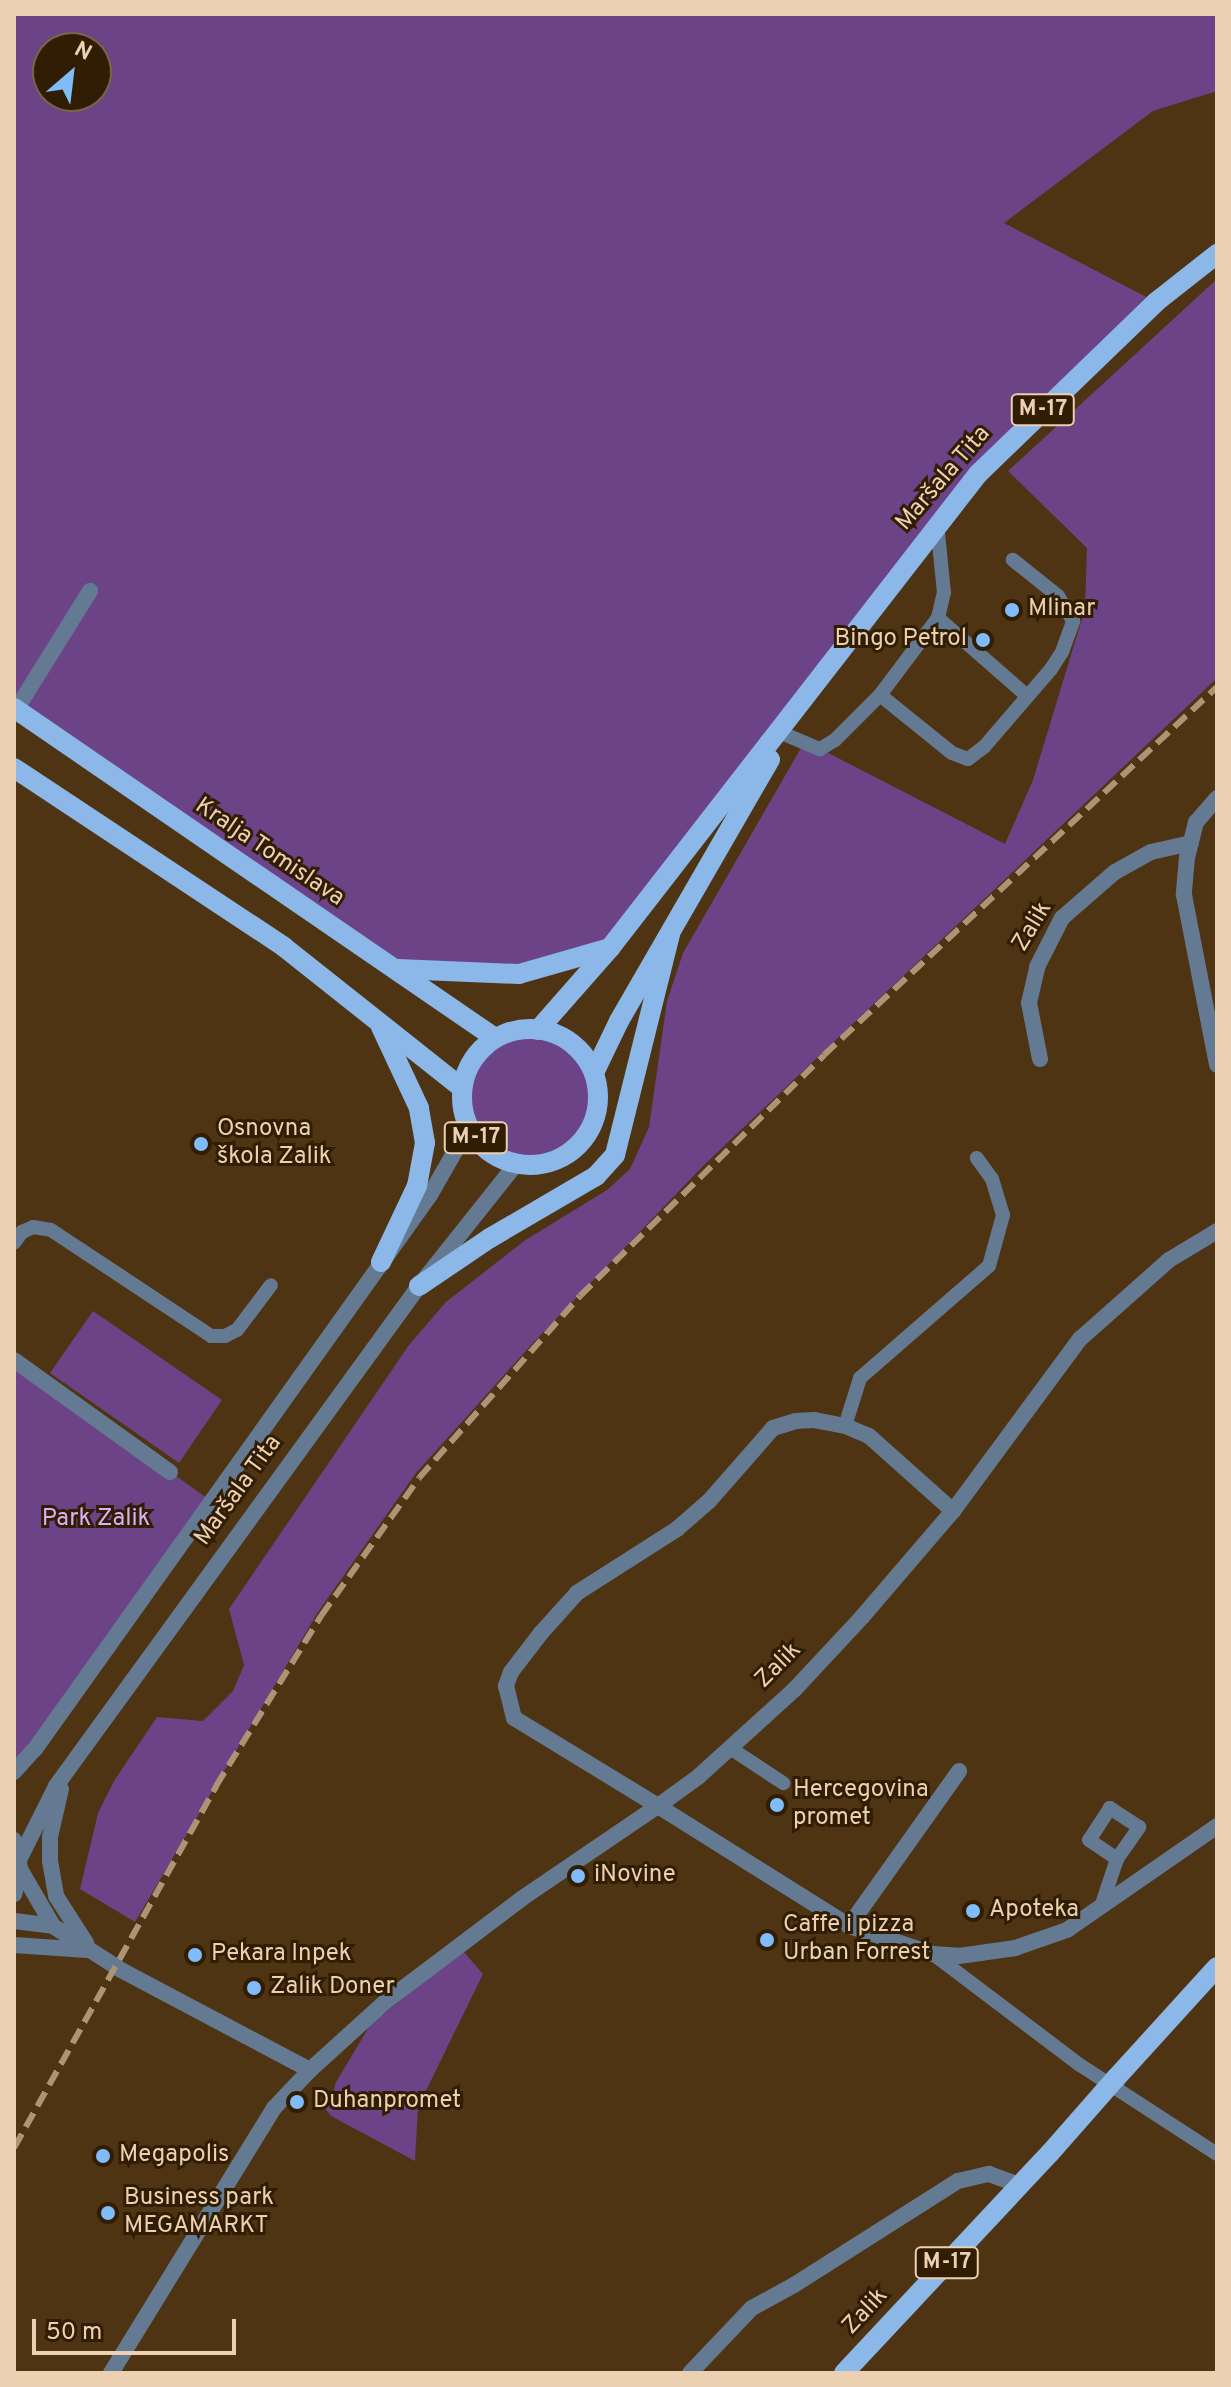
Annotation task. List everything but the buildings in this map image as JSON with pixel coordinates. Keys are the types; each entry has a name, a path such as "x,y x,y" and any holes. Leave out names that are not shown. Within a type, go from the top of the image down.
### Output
{"main road":[{"name":"Maršala Tita","path":"538,1030 610,948 978,474 1156,302 1217,254"},
{"name":"Maršala Tita","path":"594,1073 619,1021 805,696"},
{"name":"Kralja Tomislava","path":"15,710 495,1038"},
{"name":"M-17","path":"14,768 284,947 462,1088"},
{"path":"419,1286 490,1238 596,1176 615,1155 670,934"},
{"path":"394,968 519,974 610,948"},
{"path":"378,1020 419,1108 425,1143 417,1186 381,1262"},
{"path":"495,1038 516,1031 538,1030 572,1043 594,1073"},
{"name":"M-17","path":"495,1038 479,1052 468,1069 462,1088 469,1127 489,1151 516,1164 557,1161 575,1149 589,1133 597,1114 599,1093 594,1073"},
{"name":"Zalik","path":"844,2373 1050,2153 1217,1967"}],"street":[{"path":"15,710 90,591"},
{"path":"1217,798 1196,822 1184,895 1217,1065"},
{"name":"Zalik","path":"1040,1059 1029,1003 1037,967 1062,918 1115,872 1151,852 1191,843"},
{"name":"Maršala Tita","path":"14,1772 35,1749 430,1195 469,1127"},
{"name":"Maršala Tita","path":"14,1894 20,1864 63,1776 419,1286 516,1164"},
{"name":"Zalik","path":"111,2373 274,2108 310,2070 385,2002 521,1899 658,1806 730,1748 794,1690 953,1511 1080,1339 1169,1260 1217,1231"},
{"path":"14,1360 170,1472"},
{"path":"953,1511 869,1436 845,1426 814,1420 796,1421 773,1428 709,1501 677,1529 577,1593 511,1672 506,1686 514,1718 849,1926 933,1954 959,1956 1015,1948 1067,1930 1217,1826"},
{"path":"14,1759 35,1749"},
{"path":"849,1926 959,1771"},
{"path":"63,1776 50,1837 50,1861 56,1896 92,1951"},
{"path":"14,1840 20,1864 53,1926"},
{"path":"14,1921 53,1926 92,1951 310,2070"},
{"path":"14,1945 92,1951"},
{"path":"690,2373 752,2308 794,2285 958,2181 989,2174 1019,2185"}],"lane":[{"path":"784,734 799,743 820,749 835,740 880,695 938,618 944,593 937,523"},
{"path":"880,695 952,753 968,759 984,747 1062,652 1073,621 1058,596 1013,560"},
{"path":"938,618 1027,696"},
{"path":"845,1426 860,1378 989,1266 1003,1215 992,1179 977,1158"},
{"path":"14,1243 22,1232 33,1227 51,1230 211,1336 225,1336 237,1330 271,1285"},
{"path":"730,1748 783,1783"},
{"path":"1101,1907 1117,1859"},
{"path":"933,1954 1080,2065 1217,2154"}],"green space":[{"path":"14,14 1217,14 1217,91 1153,111 1004,223 1156,302 978,474 610,948 561,963 394,968 14,708"},
{"path":"1217,279 1217,678 704,1165 532,1344 416,1473 318,1612 135,1922 80,1889 98,1813 114,1781 157,1717 203,1721 233,1691 244,1665 229,1609 409,1345 446,1302 524,1241 607,1190 630,1169 649,1127 667,1001 683,953 805,741 1005,844 1033,780 1085,609 1087,548 1008,471"},
{"path":"530,1034 554,1039 575,1052 588,1073 593,1097 588,1121 575,1142 554,1155 530,1160 506,1155 485,1142 472,1121 467,1097 472,1073 485,1052 506,1039"},
{"path":"93,1311 222,1400 179,1463 50,1373"},
{"name":"Park Zalik","path":"14,1360 211,1501 35,1749 14,1759"},
{"path":"463,1951 483,1974 418,2107 415,2161 331,2116 324,2107 333,2098 335,2084 370,2025"}],"railway":[{"path":"14,2148 216,1786 321,1616 419,1478 580,1296 824,1055 1217,687"}],"place":[{"name":"Mlinar","path":"1012,610"},
{"name":"Bingo Petrol","path":"983,640"},
{"name":"Osnovna škola Zalik","path":"201,1144"},
{"name":"Hercegovina promet","path":"777,1805"},
{"name":"iNovine","path":"578,1876"},
{"name":"Apoteka","path":"973,1911"},
{"name":"Caffe i pizza Urban Forrest","path":"767,1940"},
{"name":"Pekara Inpek","path":"195,1955"},
{"name":"Zalik Doner","path":"254,1988"},
{"name":"Duhanpromet","path":"297,2102"},
{"name":"Megapolis","path":"103,2156"},
{"name":"Business park MEGAMARKT","path":"108,2213"}]}
